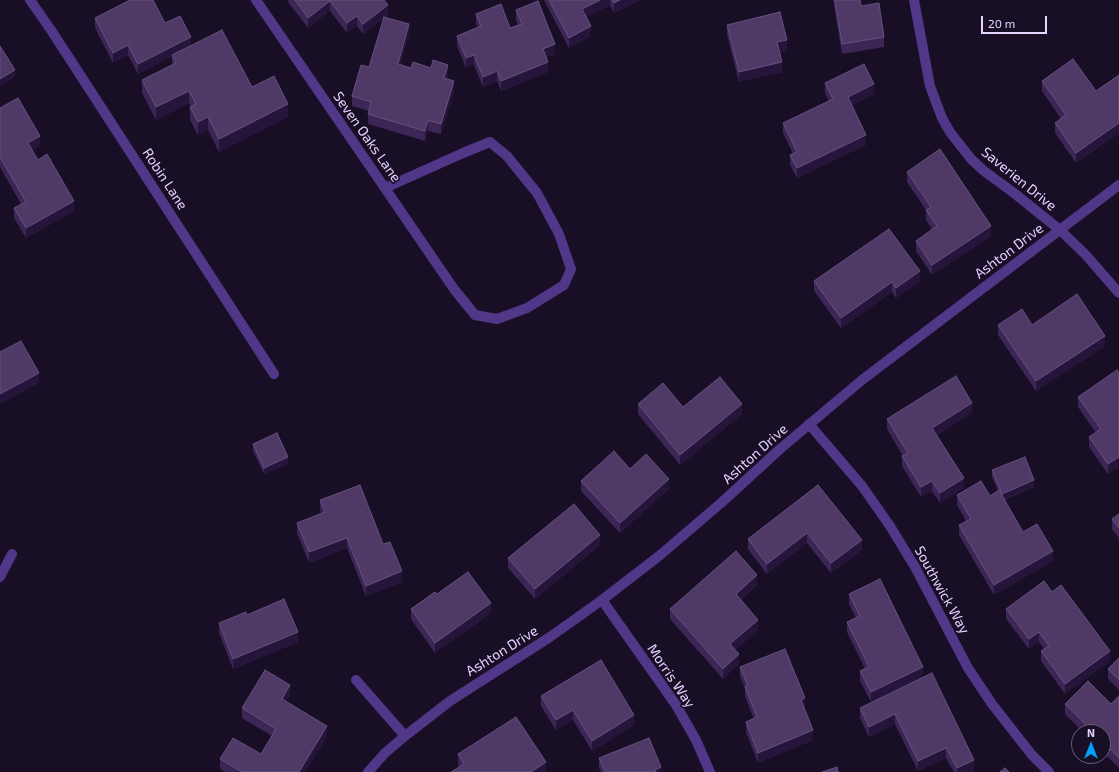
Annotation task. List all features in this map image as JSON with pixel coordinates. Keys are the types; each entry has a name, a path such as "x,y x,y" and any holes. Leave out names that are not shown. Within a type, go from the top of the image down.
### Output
{"street":[{"name":"Robin Lane","path":"30,0 274,374"},
{"name":"Seven Oaks Lane","path":"256,0 454,289 474,315 497,319 527,308 564,285 571,269 559,234 537,193 508,156 490,142 385,188"},
{"name":"Saverien Drive","path":"914,0 930,86 942,118 950,132 971,159 984,171 1060,230 1119,292"},
{"name":"Ashton Drive","path":"368,772 405,736 450,700 550,637 602,600 670,547 809,424 862,380 1119,185"},
{"name":"Southwick Way","path":"809,424 862,486 890,526 915,567 968,668 992,704 1032,755 1048,772"},
{"path":"0,577 12,554"},
{"name":"Morris Way","path":"602,600 676,705 696,740 710,772"},
{"path":"356,680 405,736"}],"building":[{"path":"130,0 153,0 165,23 180,16 191,37 138,64 128,45 113,53 95,18"},
{"path":"295,0 384,0 388,5 363,24 357,16 347,23 330,1 308,18"},
{"path":"549,0 600,0 582,9 591,26 569,38"},
{"path":"612,0 620,0 614,3"},
{"path":"835,0 860,0 861,6 879,3 884,37 842,44"},
{"path":"538,1 555,44 543,49 548,62 501,81 497,71 483,77 474,55 466,58 457,36 481,26 476,14 501,4 510,28 522,24 516,10"},
{"path":"780,12 787,40 777,42 782,62 739,72 727,25"},
{"path":"384,17 409,24 398,64 411,68 413,62 431,68 433,60 448,65 444,78 454,81 441,124 428,120 425,131 368,114 371,102 352,96 361,65 369,67"},
{"path":"222,30 252,87 274,76 288,104 219,139 208,117 198,122 190,107 196,104 189,91 156,107 142,80 176,63 172,55"},
{"path":"0,46 15,70 0,79"},
{"path":"1073,59 1096,91 1119,75 1119,123 1076,153 1055,123 1066,115 1042,81"},
{"path":"864,64 874,84 848,97 866,135 797,168 790,155 797,152 783,123 833,99 825,83"},
{"path":"18,98 40,136 28,143 38,160 47,154 74,201 26,228 14,208 26,202 0,157 0,108"},
{"path":"940,149 991,226 932,265 916,241 937,226 926,210 931,207 907,172"},
{"path":"889,229 920,271 896,288 892,282 841,318 814,281"},
{"path":"1077,294 1105,336 1036,381 998,325 1022,309 1032,325"},
{"path":"21,341 39,373 0,394 0,352"},
{"path":"1117,370 1119,373 1119,457 1108,464 1089,437 1101,429 1078,397"},
{"path":"956,376 972,403 932,428 964,478 940,493 932,481 921,487 902,456 908,453 887,419"},
{"path":"720,377 742,404 680,455 638,404 663,383 683,407"},
{"path":"277,433 288,457 264,468 253,444"},
{"path":"614,451 630,469 646,454 669,479 620,523 581,481"},
{"path":"1025,457 1034,480 1002,494 992,470"},
{"path":"981,481 990,496 999,490 1023,532 1037,524 1053,551 994,585 959,525 971,519 957,495"},
{"path":"360,485 383,544 390,542 402,571 366,586 347,538 309,552 297,523 325,512 320,500"},
{"path":"818,485 862,540 831,563 807,533 767,564 748,539"},
{"path":"574,504 600,535 535,589 508,558"},
{"path":"1119,514 1119,528 1112,519"},
{"path":"736,551 757,575 736,594 758,620 730,644 739,654 723,669 670,609"},
{"path":"468,572 491,603 435,643 411,609 435,592 437,594"},
{"path":"880,579 923,667 871,692 860,671 869,667 847,622 860,616 849,594"},
{"path":"1044,581 1052,592 1061,585 1110,651 1065,684 1041,651 1049,646 1039,632 1029,639 1006,609"},
{"path":"284,599 298,632 233,659 219,623 246,612 247,615"},
{"path":"785,649 805,698 801,700 813,730 758,753 746,722 757,717 745,687 748,686 740,667"},
{"path":"1119,658 1119,680 1108,669"},
{"path":"601,660 634,715 592,741 573,710 556,720 541,696"},
{"path":"265,670 290,685 282,699 327,726 299,772 242,772 220,759 233,738 261,754 276,729 242,708"},
{"path":"932,673 974,760 957,768 946,748 918,761 895,714 869,727 860,708"},
{"path":"1088,681 1111,704 1119,696 1119,758 1111,750 1111,724 1085,724 1065,704"},
{"path":"516,717 546,762 531,772 451,772 464,764 458,754"},
{"path":"649,738 661,767 655,770 656,772 605,772 599,758"},
{"path":"837,767 838,772 822,772"},
{"path":"1005,768 1009,772 1000,772"}]}
